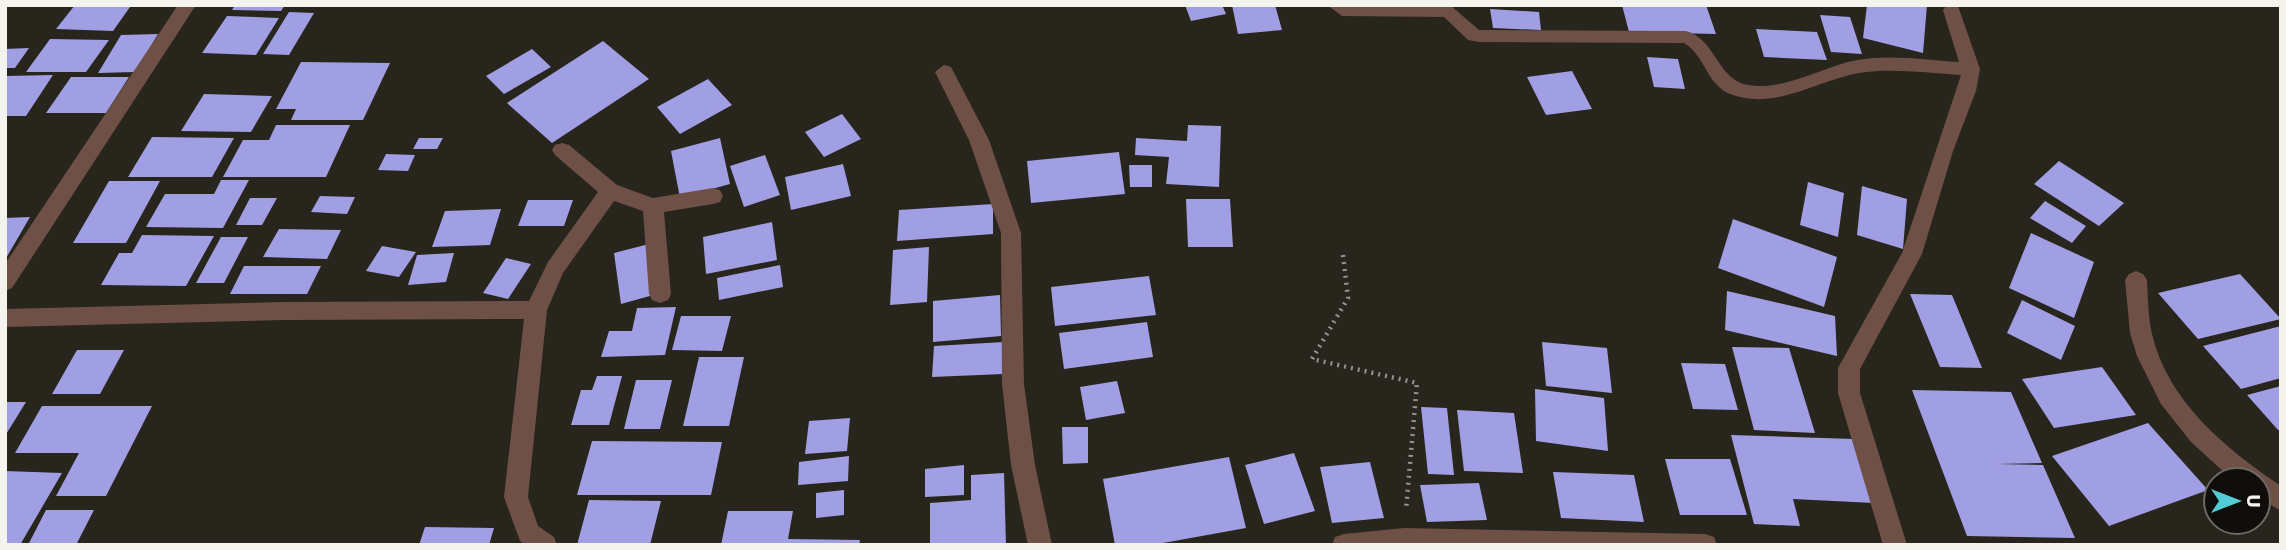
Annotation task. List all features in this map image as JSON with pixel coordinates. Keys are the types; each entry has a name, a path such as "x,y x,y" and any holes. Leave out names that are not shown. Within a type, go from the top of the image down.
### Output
{"street":[{"path":"5,282 187,5"},
{"path":"1336,5 1342,10 1448,10 1474,35 1479,36 1686,37 1697,41 1717,76 1726,85 1748,92 1782,88 1859,66 1971,69"},
{"path":"1895,545 1850,393 1849,368 1912,254 1943,151 1967,90 1971,69 1952,10"},
{"path":"944,72 979,140 1011,233 1013,384 1023,466 1040,545"},
{"path":"562,150 610,191 653,206 713,196"},
{"path":"545,545 528,533 516,496 536,310 555,268 610,191"},
{"path":"653,206 660,294"},
{"path":"2136,280 2141,333 2160,380 2177,409 2201,438 2233,466"},
{"path":"5,318 284,311 536,310"},
{"path":"1344,545 1404,539 1705,545"}],"path":[{"path":"1343,255 1348,298 1312,359 1417,383 1404,539"}],"building":[{"path":"75,5 130,7 113,31 56,29"},
{"path":"235,5 285,5 281,11 232,10"},
{"path":"1185,5 1222,5 1226,14 1191,21"},
{"path":"1232,5 1275,5 1282,30 1238,34"},
{"path":"1622,5 1706,5 1716,34 1629,32"},
{"path":"1867,5 1927,5 1923,53 1863,38"},
{"path":"1490,9 1539,12 1541,30 1493,28"},
{"path":"289,12 314,13 289,55 263,54"},
{"path":"1820,15 1850,17 1862,54 1831,52"},
{"path":"227,16 279,18 256,55 202,53"},
{"path":"1756,29 1817,32 1827,60 1764,57"},
{"path":"158,34 135,72 98,73 121,35"},
{"path":"50,39 109,40 86,72 26,72"},
{"path":"603,41 649,79 552,143 507,103"},
{"path":"29,48 15,68 5,68 5,49"},
{"path":"532,49 551,67 504,94 486,76"},
{"path":"1647,57 1678,59 1685,89 1654,87"},
{"path":"301,62 390,63 363,120 291,120 296,109 276,109"},
{"path":"1572,71 1592,109 1546,115 1527,77"},
{"path":"53,75 26,116 5,116 5,76"},
{"path":"71,77 129,77 106,113 46,113"},
{"path":"708,79 732,105 680,134 657,107"},
{"path":"204,94 272,96 251,132 181,131"},
{"path":"842,114 861,139 824,157 805,132"},
{"path":"276,125 350,125 326,177 223,177 243,140 269,140"},
{"path":"1188,125 1221,126 1219,187 1166,184 1169,157 1135,155 1136,138 1187,141"},
{"path":"152,137 234,138 212,177 128,177"},
{"path":"419,138 443,138 437,149 413,149"},
{"path":"720,138 730,184 680,198 671,151"},
{"path":"1119,152 1125,194 1031,203 1027,161"},
{"path":"386,154 415,155 408,171 378,170"},
{"path":"765,155 780,195 744,207 730,166"},
{"path":"2059,161 2124,203 2099,226 2034,184"},
{"path":"843,164 851,196 791,210 785,177"},
{"path":"1129,165 1152,165 1152,187 1130,187"},
{"path":"221,180 249,180 223,228 146,227 165,194 214,194"},
{"path":"109,181 160,181 126,243 73,243"},
{"path":"1808,182 1844,193 1838,237 1800,225"},
{"path":"1862,186 1907,199 1903,249 1857,235"},
{"path":"320,196 355,197 347,214 311,212"},
{"path":"250,198 277,198 262,225 236,225"},
{"path":"1186,199 1230,199 1233,247 1188,247"},
{"path":"528,200 573,200 564,226 518,226"},
{"path":"2045,201 2086,226 2072,243 2030,218"},
{"path":"993,204 993,234 897,241 899,210"},
{"path":"501,209 490,245 432,247 445,211"},
{"path":"30,217 5,260 5,218"},
{"path":"1733,219 1837,257 1824,307 1718,268"},
{"path":"772,222 777,260 706,274 703,237"},
{"path":"279,229 341,230 327,259 263,257"},
{"path":"2031,233 2094,262 2074,318 2009,288"},
{"path":"142,235 214,236 186,286 101,285 119,253 132,253"},
{"path":"221,237 248,237 224,283 196,283"},
{"path":"649,244 657,294 621,304 614,253"},
{"path":"382,246 416,252 399,277 366,271"},
{"path":"929,247 927,302 890,305 893,250"},
{"path":"454,253 446,282 408,285 417,255"},
{"path":"506,258 531,264 508,299 483,293"},
{"path":"780,265 783,287 719,300 717,278"},
{"path":"244,266 321,266 307,294 230,294"},
{"path":"2240,274 2281,319 2198,339 2158,293"},
{"path":"1149,276 1156,315 1055,326 1051,287"},
{"path":"1727,291 1835,316 1837,356 1725,330"},
{"path":"1910,294 1952,295 1982,368 1940,367"},
{"path":"1000,295 1001,336 933,342 933,301"},
{"path":"2022,300 2075,326 2061,360 2007,333"},
{"path":"676,307 665,355 601,357 609,331 632,331 637,308"},
{"path":"681,316 731,316 722,351 672,350"},
{"path":"1147,322 1153,357 1064,369 1059,333"},
{"path":"2281,326 2281,378 2241,389 2203,346"},
{"path":"1004,342 1003,374 932,377 934,346"},
{"path":"1542,342 1607,348 1612,393 1546,386"},
{"path":"1732,347 1789,348 1815,433 1754,430"},
{"path":"77,350 124,350 100,394 52,394"},
{"path":"699,357 744,357 729,426 683,426"},
{"path":"1681,363 1725,364 1738,410 1693,409"},
{"path":"2102,367 2136,415 2054,428 2022,379"},
{"path":"597,376 622,376 609,425 571,425 581,390 592,390"},
{"path":"636,380 672,380 660,429 624,429"},
{"path":"1117,381 1125,413 1086,420 1080,387"},
{"path":"2281,386 2281,430 2278,430 2247,395"},
{"path":"1535,389 1604,398 1608,451 1536,441"},
{"path":"1912,390 2011,392 2042,463 1996,464 2043,465 2075,538 1967,536"},
{"path":"5,402 26,402 5,436"},
{"path":"42,406 152,406 106,496 56,496 79,453 15,453"},
{"path":"1421,407 1447,408 1454,475 1428,474"},
{"path":"1457,410 1514,413 1523,473 1464,471"},
{"path":"850,418 847,451 805,454 809,421"},
{"path":"2148,423 2202,483 2202,492 2109,526 2052,456"},
{"path":"1062,427 1088,427 1088,463 1063,464"},
{"path":"1731,435 1853,439 1874,503 1793,499 1800,526 1754,524"},
{"path":"592,441 722,442 711,495 577,495"},
{"path":"1294,453 1315,511 1264,524 1245,465"},
{"path":"849,456 848,481 798,485 799,462"},
{"path":"1229,457 1246,528 1152,545 1115,545 1103,479"},
{"path":"1665,459 1730,459 1747,515 1680,515"},
{"path":"1370,462 1384,518 1332,523 1320,467"},
{"path":"964,465 964,495 925,497 925,469"},
{"path":"5,471 62,473 20,545 5,545"},
{"path":"1553,472 1634,475 1644,522 1561,518"},
{"path":"1004,473 1006,545 930,545 930,503 971,500 971,475"},
{"path":"1479,483 1487,520 1427,522 1420,485"},
{"path":"844,490 844,515 816,518 816,493"},
{"path":"589,500 661,501 650,545 577,545"},
{"path":"46,510 94,510 76,545 28,545"},
{"path":"728,511 793,511 788,539 860,540 859,545 721,545"},
{"path":"425,527 494,528 489,545 419,545"}]}
